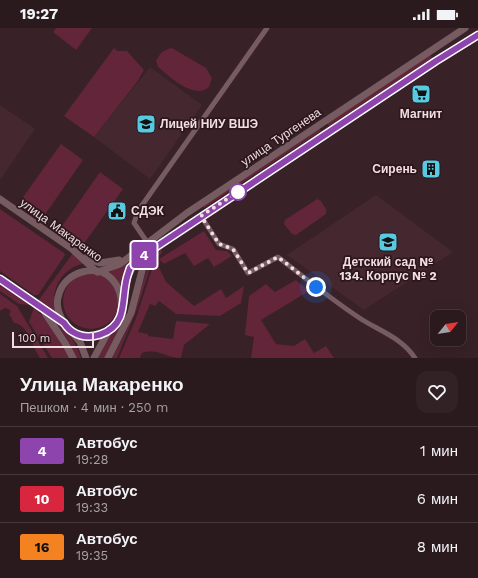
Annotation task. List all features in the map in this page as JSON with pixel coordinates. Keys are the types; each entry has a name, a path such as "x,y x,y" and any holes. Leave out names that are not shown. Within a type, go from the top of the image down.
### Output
{"main road":[{"name":"улица Тургенева","path":"111,268 120,264 147,242 195,208 465,28"},
{"name":"улица Тургенева","path":"122,300 130,268 144,255 438,59 478,35"},
{"path":"432,50 438,59"},
{"path":"322,122 328,132"},
{"name":"улица Макаренко","path":"0,199 72,249 98,272 111,268"},
{"path":"195,208 201,216"},
{"path":"108,358 131,313 143,267 157,246"},
{"path":"72,249 89,260 100,263 118,260 132,254"},
{"path":"64,323 59,314 57,305 61,288 75,275 84,272 98,272 110,278 116,285 122,300 120,317 109,330 94,358"},
{"path":"0,279 64,323 80,342 86,358"},
{"path":"38,306 55,327 73,358"},
{"path":"73,332 83,336 94,336 109,330"}],"street":[{"path":"147,242 134,223 138,211 267,28"},
{"path":"201,216 219,244 233,249 248,273 278,257 362,320 406,346 415,358"}],"shaded area":[{"path":"56,28 92,28 76,50 53,32"},
{"path":"114,48 117,51 127,51 144,70 137,82 94,137 64,116"},
{"path":"172,48 206,68 212,78 209,87 196,91 189,89 182,86 158,67 156,61 159,56 162,52"},
{"path":"430,55 432,58 329,126 327,123"},
{"name":"Лицей НИУ ВШЭ","path":"150,67 202,105 150,179 94,137"},
{"path":"0,105 35,129 0,180"},
{"path":"319,128 321,131 204,208 202,206"},
{"path":"61,144 83,160 44,216 21,200"},
{"path":"100,172 123,189 83,245 60,229"},
{"name":"Детский сад № 134. Корпус № 2","path":"376,195 453,252 364,310 287,255"},
{"path":"317,199 321,201 326,209 326,214 296,235 292,234 284,224 285,220"},
{"path":"0,209 65,255 38,295 34,295 0,271"},
{"path":"204,231 216,250 227,251 232,256 214,267 208,258 194,266 185,253 164,264 159,259"},
{"path":"152,241 154,243 129,263 121,285 109,273"},
{"path":"161,249 162,253 152,262 137,309 117,358 112,358 126,332 148,267"},
{"path":"73,253 83,264 75,266 69,270 59,282 54,297 56,313 38,301"},
{"path":"157,259 160,263 158,265 166,282 194,306 221,289 226,298 244,286 241,303 220,316 176,314 159,301 155,306 150,304 138,332 148,334 148,336 173,339 176,321 210,324 184,345 181,358 171,357 158,352 148,352 142,353 140,358 119,358 136,318 152,269"},
{"path":"91,273 102,275 111,281 117,290 119,301 117,312 111,321 102,327 91,329 80,327 71,321 65,312 63,301 65,290 71,281 80,275"},
{"path":"296,280 309,291 261,320 276,344 294,346 305,339 314,353 326,346 334,358 251,358 254,337 245,335 249,296 266,284 275,292"},
{"path":"0,283 30,304 19,304 0,291"},
{"path":"0,294 17,306 48,358 40,358 27,332 19,324 14,323 9,314 11,312 9,309 5,308 0,311"},
{"path":"34,307 49,323 70,358 52,358 29,322"},
{"path":"124,320 105,358 98,358 111,333"},
{"path":"54,321 71,337 81,358 76,358 68,340"}],"bus line":[{"name":"4","path":"0,279 64,323 73,332 83,336 94,336 105,333 114,326 120,317 126,280 130,268 144,255 436,61 478,35"}],"place":[{"name":"Магнит","path":"421,94"},
{"name":"Лицей НИУ ВШЭ","path":"146,124"},
{"name":"Сирень","path":"431,169"},
{"name":"СДЭК","path":"117,211"},
{"name":"Детский сад № 134. Корпус № 2","path":"388,242"}],"route":[{"path":"238,192 201,216 219,244 233,249 248,273 278,257 316,287"}]}
